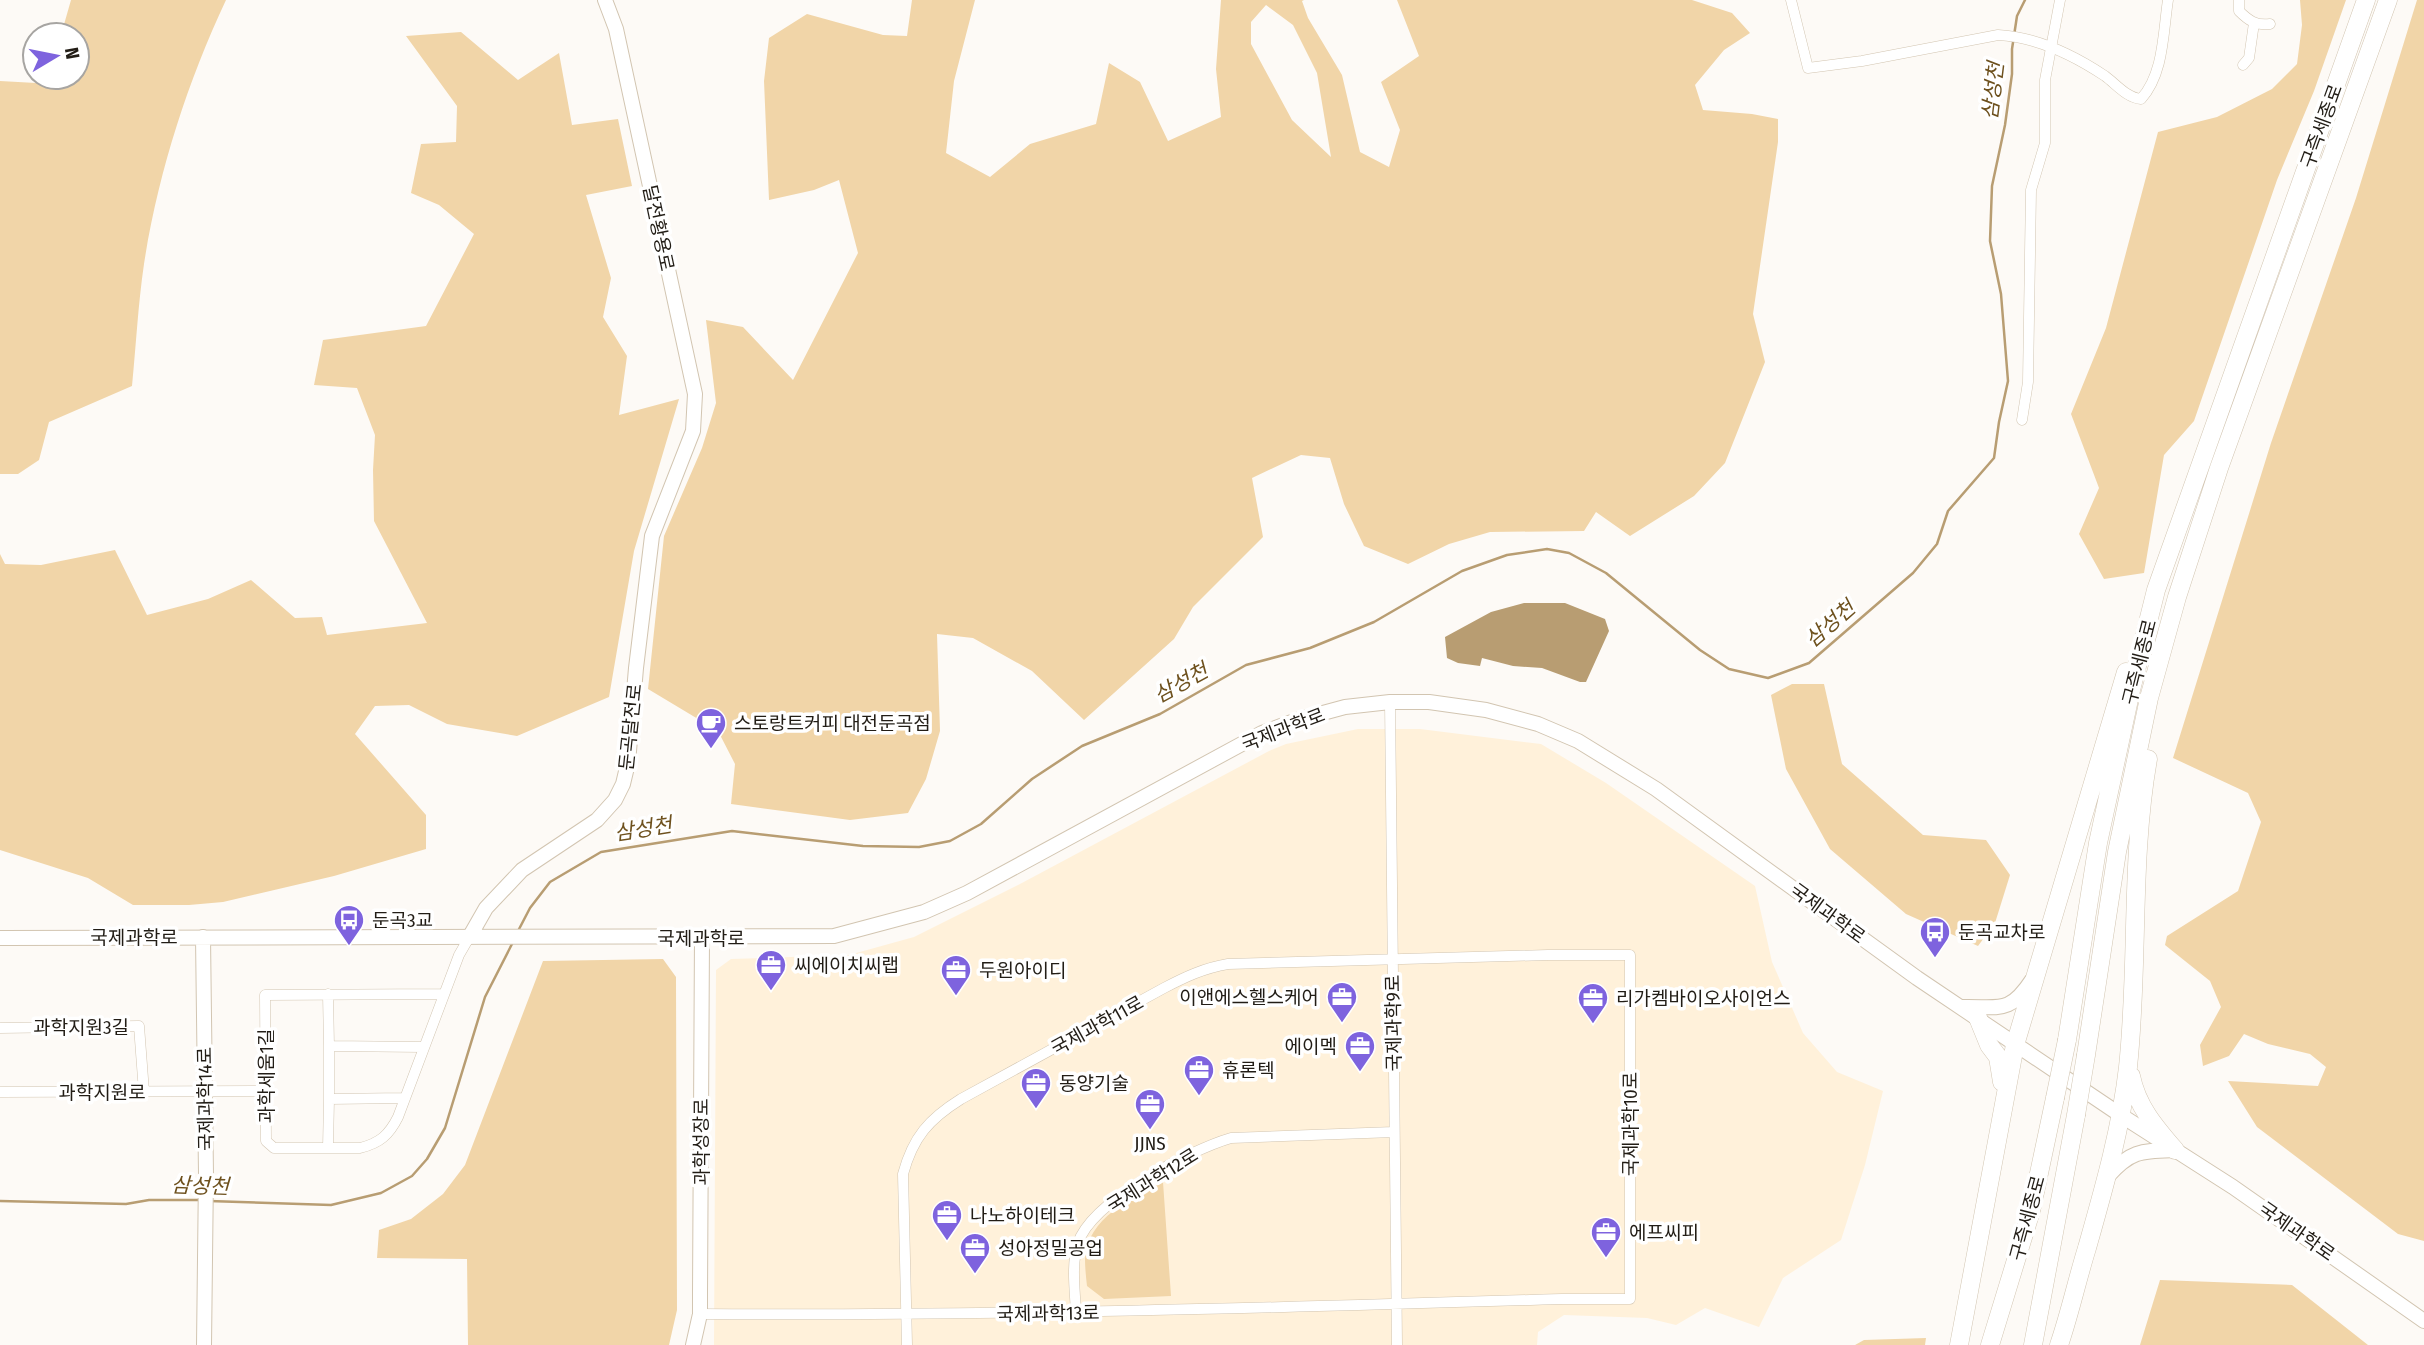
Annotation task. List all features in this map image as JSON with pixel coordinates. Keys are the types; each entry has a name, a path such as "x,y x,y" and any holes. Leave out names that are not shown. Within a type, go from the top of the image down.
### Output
{"highway":[{"name":"구즉세종로","path":"1990,1345 2031,1210 2067,1040 2098,843 2156,590 2366,0"},
{"name":"구즉세종로","path":"2033,1345 2076,1115 2117,852 2148,698 2176,597 2219,468 2389,0"},
{"path":"1959,1345 2015,1045 2118,692 2156,590"},
{"path":"2059,1345 2108,1176 2122,1116 2128,1064 2140,804 2176,597"},
{"path":"1978,1018 1989,1045 1998,1057 2004,1103"},
{"path":"2128,1064 2138,1100 2158,1131 2175,1150"}],"street":[{"name":"달전황용로","path":"605,0 616,29 695,394 693,431 683,457"},
{"path":"1791,0 1808,68 2007,35 2046,44 2081,61 2134,98 2141,99 2155,75 2168,0"},
{"path":"2022,420 2028,382 2031,190 2045,144 2046,44 2060,0"},
{"path":"2239,0 2239,11 2254,23 2270,24"},
{"path":"2243,65 2249,58 2254,23"},
{"name":"둔곡달전로","path":"470,936 486,908 522,870 597,820 615,800 623,785 628,763 652,537 683,457"},
{"name":"국제과학로","path":"0,939 834,936 924,912 967,893 1262,733 1297,720 1345,706 1390,702 1429,702 1486,710 1538,723 1578,741 1656,789 1917,978 2122,1116 2233,1186 2424,1321"},
{"name":"국제과학9로","path":"1390,702 1397,1345"},
{"name":"과학세움1길","path":"444,994 265,995 266,1141 274,1148 359,1148 373,1145 383,1139 392,1128 404,1098 423,1047 444,994 459,955 470,936"},
{"name":"국제과학14로","path":"203,937 204,1345"},
{"name":"과학성장로","path":"693,1345 700,1314 702,937"},
{"name":"국제과학10로","path":"1392,960 1630,955 1630,1299 1397,1304"},
{"name":"국제과학11로","path":"905,1315 903,1174 909,1152 917,1137 946,1108 1181,979 1212,967 1245,963 1392,960"},
{"path":"1962,1007 1996,1009 2012,1004 2035,976"},
{"path":"328,994 328,1148"},
{"name":"과학지원3길","path":"0,1028 139,1026 144,1092"},
{"path":"329,1046 423,1047"},
{"name":"과학지원로","path":"0,1092 266,1091"},
{"path":"330,1099 404,1098"},
{"name":"국제과학12로","path":"1076,1313 1074,1266 1078,1242 1090,1220 1115,1199 1182,1158 1231,1138 1394,1132"},
{"path":"2108,1176 2122,1160 2138,1153 2175,1150"},
{"name":"국제과학13로","path":"700,1314 1076,1313 1397,1304"},
{"path":"905,1315 907,1345"}],"shaded area":[{"path":"71,0 226,0 187,96 157,196 142,279 132,386 49,422 39,460 18,474 0,474 0,81 21,82 21,91 91,91 91,21 65,21"},
{"path":"912,0 975,0 954,81 946,153 990,177 1030,144 1096,124 1109,63 1140,82 1168,141 1221,117 1216,69 1221,0 1304,0 1302,1 1308,18 1342,75 1360,152 1389,167 1400,130 1381,82 1419,56 1397,0 1692,0 1732,13 1750,33 1724,50 1695,85 1703,110 1778,119 1778,142 1753,314 1765,362 1725,463 1694,496 1630,536 1596,512 1584,531 1490,532 1449,544 1408,564 1364,546 1344,504 1330,458 1301,455 1252,478 1263,537 1193,607 1174,639 1084,720 1032,671 973,638 937,634 940,731 926,779 908,813 850,820 731,804 735,764 718,731 648,689 664,536 702,448 716,403 706,320 743,327 793,380 858,253 839,180 814,190 769,200 764,81 769,38 807,14 883,35 907,36","holes":["1266,5 1293,25 1317,73 1331,157 1292,120 1251,44 1251,22"]},
{"path":"2300,0 2346,0 2314,91 2277,180 2194,421 2164,455 2144,573 2104,579 2079,534 2099,488 2071,414 2106,328 2158,132 2217,117 2272,89 2297,64 2302,25"},
{"path":"2417,0 2424,0 2424,1241 2398,1234 2257,1127 2228,1081 2318,1086 2326,1067 2310,1054 2268,1044 2244,1034 2229,1056 2203,1066 2200,1045 2221,1007 2210,981 2165,945 2167,936 2238,891 2261,822 2248,793 2173,758 2271,443 2356,198"},
{"path":"461,32 518,80 559,53 572,125 618,119 632,186 586,195 611,278 603,317 627,356 619,415 679,399 634,551 609,697 517,736 447,724 409,705 375,706 355,734 426,815 426,849 334,876 223,902 133,905 88,878 0,850 0,554 5,564 41,565 115,550 147,615 208,599 251,580 295,618 322,617 327,635 427,623 374,521 375,435 357,388 314,385 323,340 426,326 474,234 439,205 411,193 421,144 456,142 457,106 406,36"},
{"path":"1524,603 1565,603 1605,619 1609,631 1586,682 1542,668 1513,666 1482,658 1480,666 1458,663 1447,658 1445,637 1491,612"},
{"path":"1792,684 1824,684 1842,764 1923,835 1986,840 2010,875 1995,923 1978,946 1906,914 1830,849 1786,769 1771,695"},
{"path":"1358,729 1420,729 1541,744 1606,783 1755,886 1772,962 1803,1033 1837,1072 1883,1091 1865,1165 1841,1240 1783,1278 1759,1327 1705,1308 1676,1325 1647,1318 1564,1315 1538,1332 1537,1345 714,1345 716,970 731,959 849,955 914,937 1020,884 1269,751 1286,744"},
{"path":"663,959 676,977 677,1310 669,1345 468,1345 467,1259 377,1258 379,1230 411,1219 443,1194 465,1165 543,961"},
{"path":"1163,1182 1171,1296 1104,1299 1087,1286 1085,1259 1094,1232 1113,1211"},
{"path":"2160,1280 2292,1285 2368,1345 2140,1345"},
{"path":"1926,1338 1925,1345 1855,1345 1864,1340"}],"waterway":[{"name":"삼성천","path":"517,933 530,908 550,882 601,852 732,831 863,846 919,847 950,841 981,824 1032,779 1082,746 1160,714 1246,665 1310,648 1374,622 1462,571 1507,555 1547,549 1569,553 1606,573 1700,650 1729,669 1768,678 1809,663 1913,573 1937,544 1948,511 1994,458 2008,381 2001,294 1990,241 1992,186 2005,125 2017,16 2025,0"},
{"name":"삼성천","path":"209,1201 331,1205 381,1193 412,1176 427,1159 445,1128 485,997 513,942"},
{"name":"삼성천","path":"0,1201 126,1204 149,1200 199,1200"}],"place":[{"name":"스토랑트커피 대전둔곡점","path":"711,750"},
{"name":"둔곡3교","path":"349,947"},
{"name":"둔곡교차로","path":"1935,959"},
{"name":"씨에이치씨랩","path":"771,992"},
{"name":"두원아이디","path":"956,997"},
{"name":"이앤에스헬스케어","path":"1342,1024"},
{"name":"리가켐바이오사이언스","path":"1593,1025"},
{"name":"에이멕","path":"1360,1073"},
{"name":"휴론텍","path":"1199,1097"},
{"name":"동양기술","path":"1036,1110"},
{"name":"JJNS","path":"1150,1131"},
{"name":"나노하이테크","path":"947,1242"},
{"name":"에프씨피","path":"1606,1259"},
{"name":"성아정밀공업","path":"975,1275"}]}
